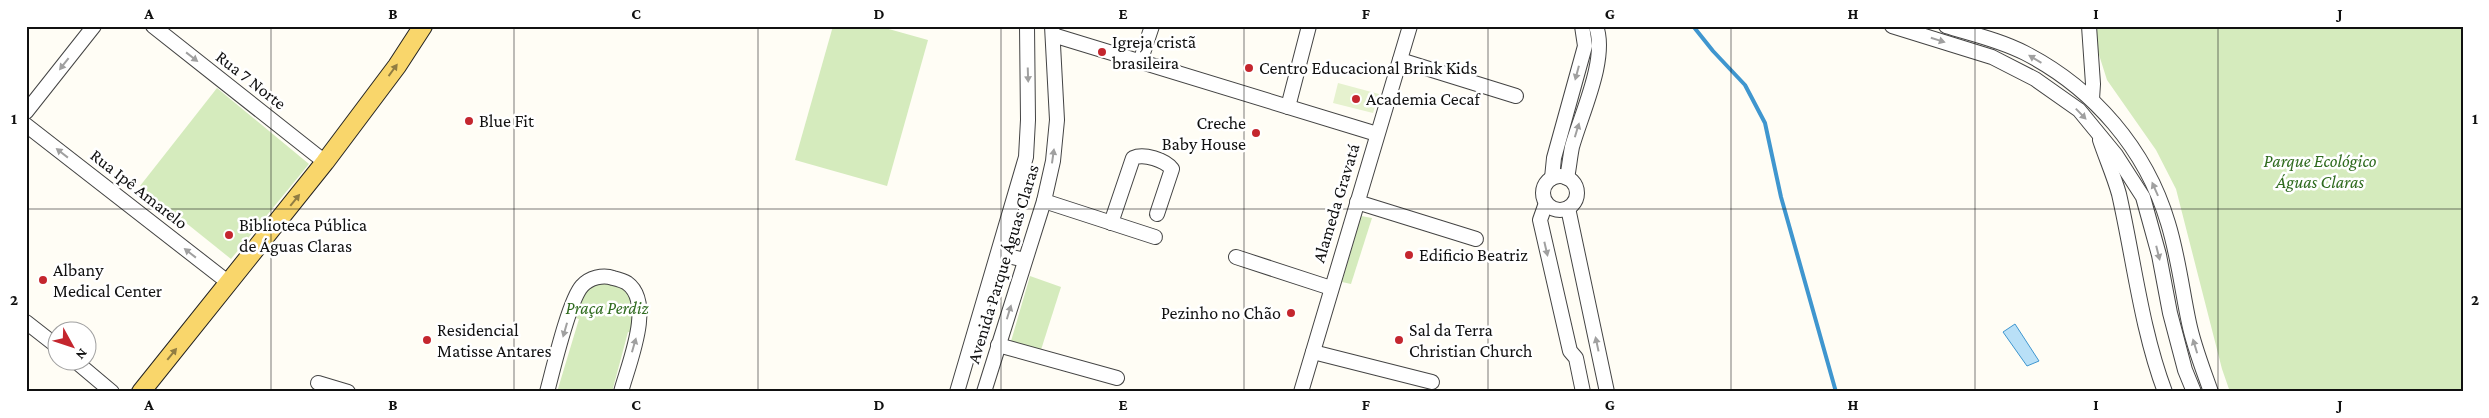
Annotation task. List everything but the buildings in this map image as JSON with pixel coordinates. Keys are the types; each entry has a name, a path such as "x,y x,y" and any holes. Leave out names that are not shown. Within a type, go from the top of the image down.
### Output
{"main road":[{"path":"141,392 325,162 397,66 423,26"}],"street":[{"path":"26,112 94,26"},
{"name":"Rua 7 Norte","path":"153,26 325,162"},
{"name":"Avenida Parque Águas Claras","path":"957,392 1026,157 1028,120 1027,26"},
{"path":"1140,62 1152,26"},
{"path":"1288,106 1309,26"},
{"name":"Alameda Gravatá","path":"1301,392 1330,288 1410,26"},
{"path":"1582,26 1585,46 1554,158 1552,178 1544,189 1546,203 1540,220 1570,351 1576,358 1583,392"},
{"path":"1567,178 1572,149 1597,63 1600,38 1596,26"},
{"path":"1892,26 1992,57 2035,79 2072,105 2098,132 2116,155 2143,197 2159,255 2180,351 2194,392"},
{"path":"1946,26 2024,52 2054,70 2092,99 2127,140 2156,189 2172,239 2195,348 2211,392"},
{"path":"2089,26 2093,84 2092,99"},
{"path":"1052,31 1140,62 1377,134"},
{"name":"Avenida Parque Águas Claras","path":"984,392 1044,201 1053,161 1056,120 1052,31"},
{"path":"1400,60 1516,96"},
{"name":"Rua Ipê Amarelo","path":"26,125 229,282"},
{"path":"2098,132 2118,193 2132,270 2154,365 2164,392"},
{"path":"1111,223 1133,158 1138,155 1170,166 1172,169 1156,214"},
{"path":"1546,203 1557,210 1568,208 1574,204 1577,192 1572,181 1567,178 1560,176 1552,178"},
{"path":"1044,201 1155,237"},
{"path":"1357,202 1476,239"},
{"path":"1568,208 1607,392"},
{"path":"999,254 1024,260"},
{"path":"1236,257 1330,288"},
{"path":"547,392 571,311 581,287 594,278 610,276 627,283 636,294 640,305 638,329 621,392"},
{"path":"26,322 48,339"},
{"path":"998,345 1117,378"},
{"path":"1313,352 1432,382"},
{"path":"86,370 112,392"},
{"path":"318,383 348,392"}],"green space":[{"path":"833,26 878,26 928,40 887,186 795,160"},
{"name":"Parque Ecológico Águas Claras","path":"2095,26 2463,26 2463,392 2230,392 2222,369 2176,189 2156,150 2107,80 2094,39"},
{"name":"Academia Cecaf","path":"1338,83 1379,94 1373,113 1333,103"},
{"path":"217,88 309,164 231,259 140,186"},
{"path":"1361,216 1372,218 1351,284 1342,282"},
{"path":"1030,276 1061,287 1040,353 1009,348"},
{"name":"Praça Perdiz","path":"610,277 636,294 637,334 628,332 612,392 557,392 579,319 569,316 581,287"}],"water":[{"path":"2015,324 2039,361 2027,366 2003,332"}],"waterway":[{"path":"1693,26 1713,51 1745,85 1765,123 1781,197 1836,392"}],"place":[{"name":"Igreja cristã brasileira","path":"1102,52"},
{"name":"Centro Educacional Brink Kids","path":"1249,68"},
{"name":"Academia Cecaf","path":"1356,99"},
{"name":"Blue Fit","path":"469,121"},
{"name":"Creche Baby House","path":"1256,133"},
{"name":"Biblioteca Pública de Águas Claras","path":"229,235"},
{"name":"Edificio Beatriz","path":"1409,255"},
{"name":"Albany Medical Center","path":"43,280"},
{"name":"Pezinho no Chão","path":"1291,313"},
{"name":"Residencial Matisse Antares","path":"427,340"},
{"name":"Sal da Terra Christian Church","path":"1399,340"}]}
